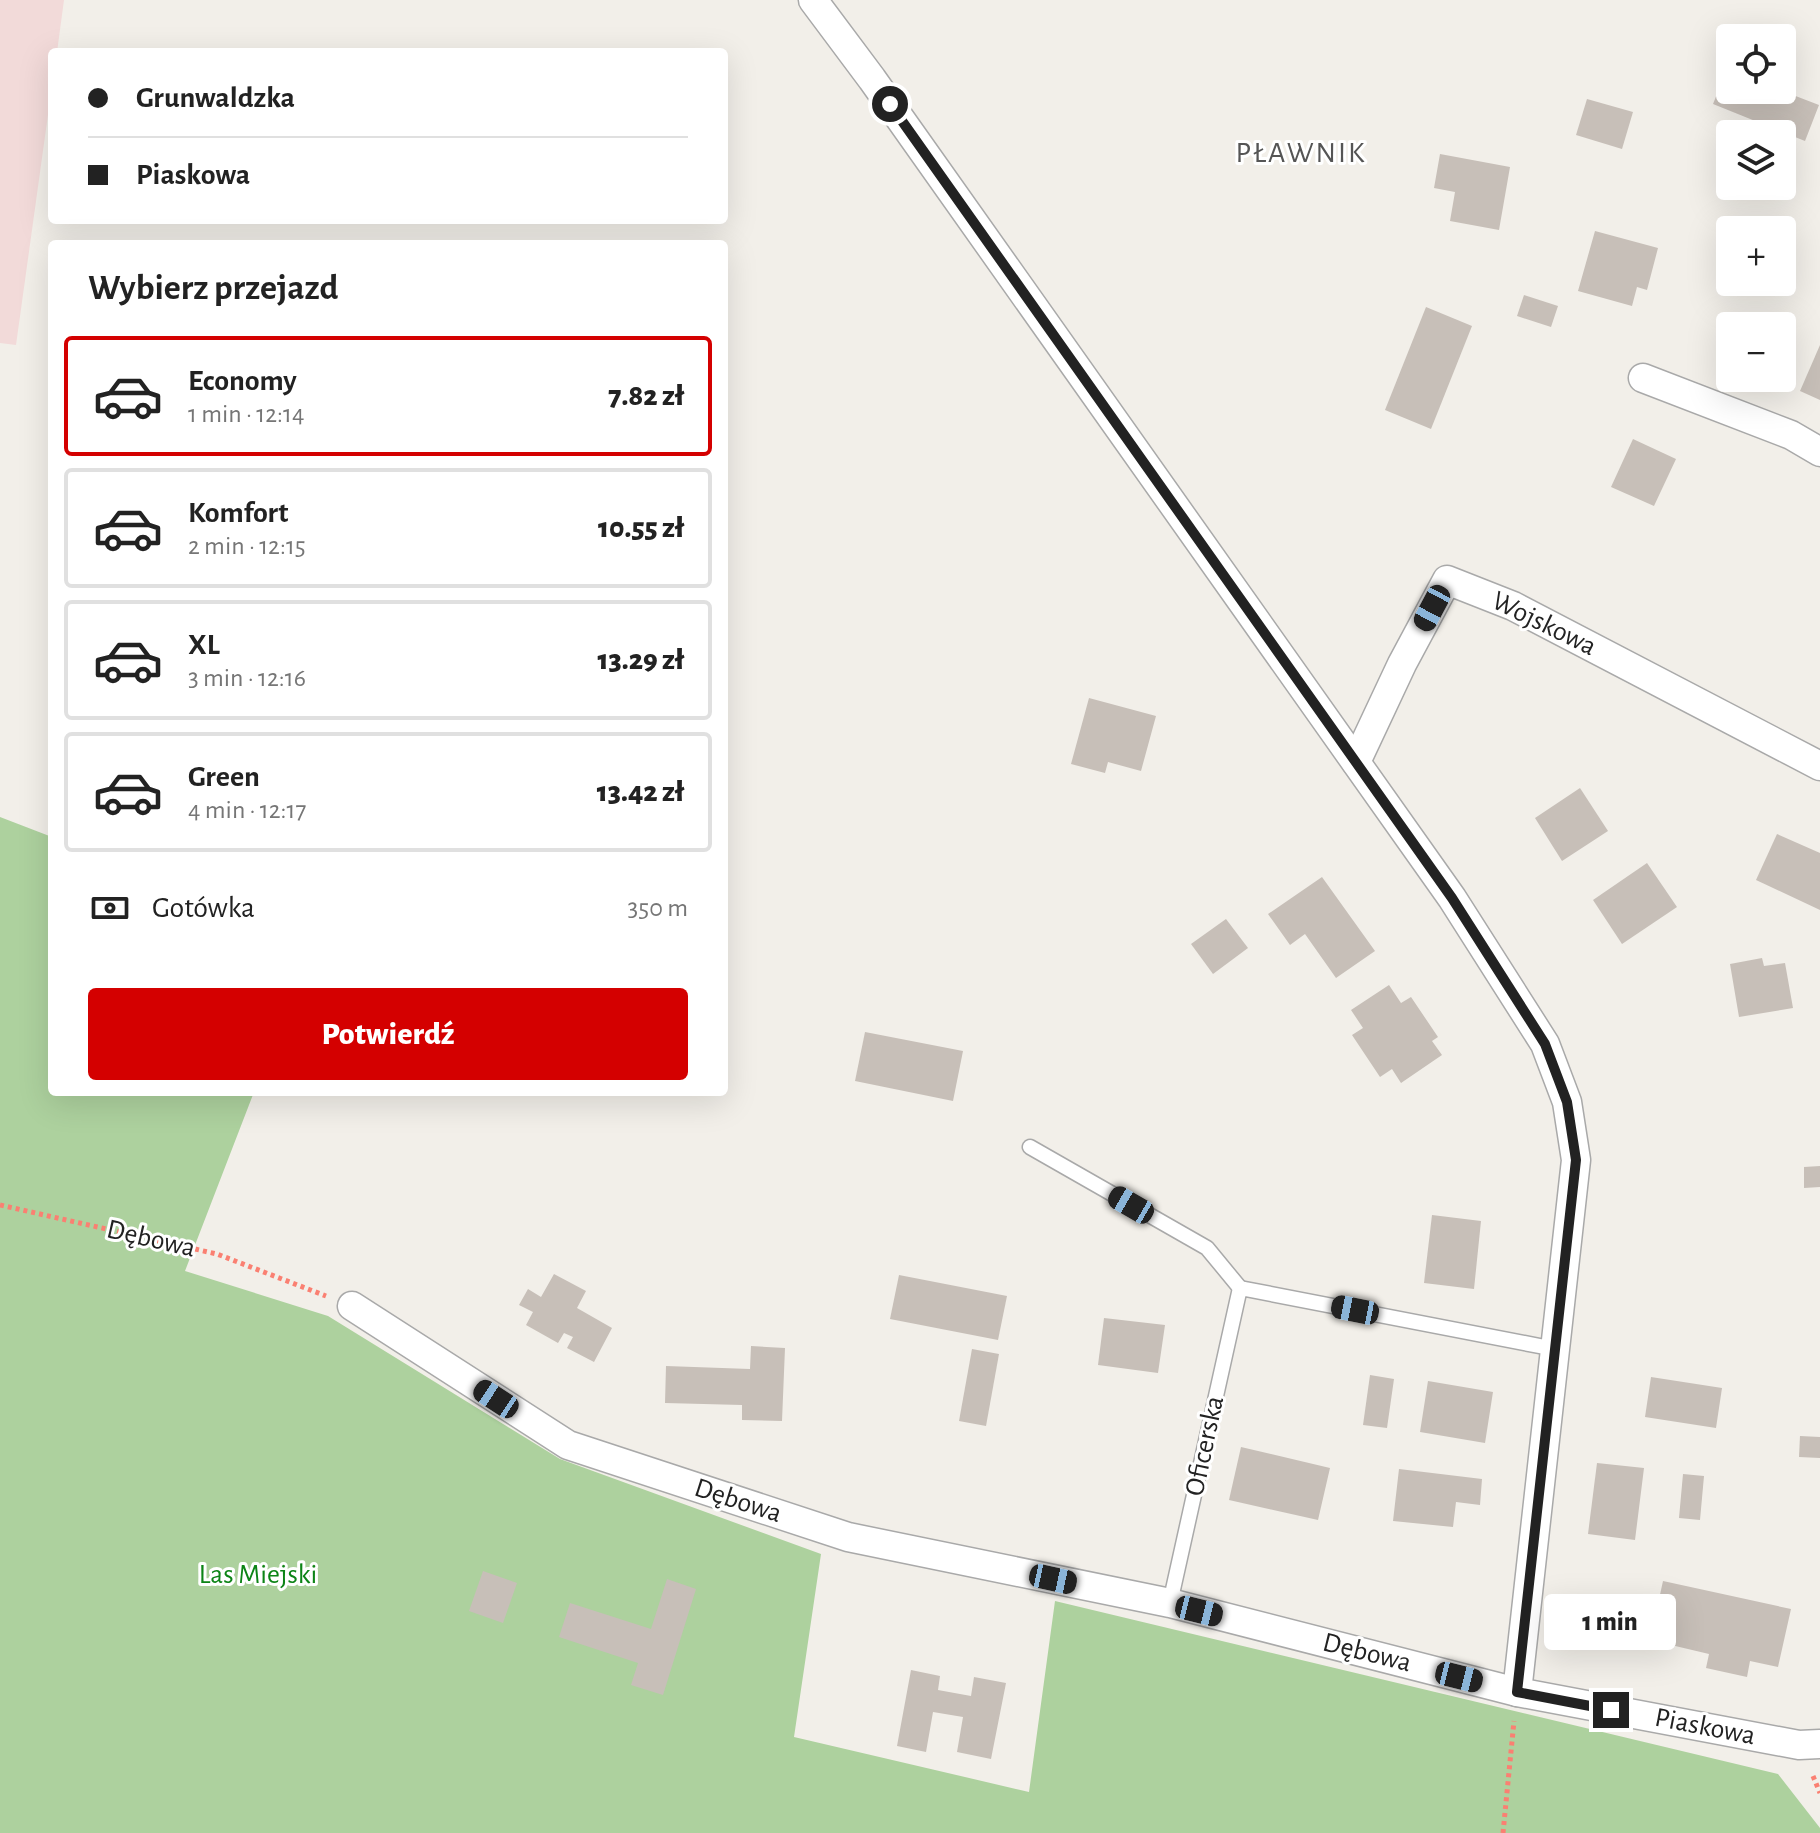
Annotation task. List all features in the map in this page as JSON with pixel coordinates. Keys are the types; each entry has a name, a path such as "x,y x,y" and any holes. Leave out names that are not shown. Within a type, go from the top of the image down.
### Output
{"street":[{"path":"813,0 891,105 1452,898 1545,1044 1567,1102 1576,1160 1517,1692"},
{"path":"1643,378 1791,435 1820,452"},
{"name":"Wojskowa","path":"1356,762 1402,664 1447,580 1513,606 1820,766"},
{"name":"Dębowa","path":"352,1306 568,1445 848,1537 1170,1603 1517,1692"},
{"name":"Piaskowa","path":"1517,1692 1810,1744"}],"lane":[{"path":"1030,1147 1207,1248 1240,1288 1555,1349"},
{"name":"Oficerska","path":"1170,1603 1240,1288"}],"path":[{"name":"Dębowa","path":"0,1205 217,1254 352,1306"},
{"path":"1503,1833 1517,1692"}],"shaded area":[{"path":"0,0 64,0 58,48 48,48 48,115 16,345 0,343"}],"green space":[{"name":"Las Miejski","path":"0,817 48,835 48,1096 252,1096 185,1271 328,1316 560,1459 821,1554 794,1737 1029,1792 1055,1601 1778,1774 1820,1828 1820,1833 0,1833"}],"building":[{"path":"1716,96 1716,104 1796,104 1796,96 1819,105 1805,141 1796,137 1796,120 1753,120 1713,104"},
{"path":"1587,99 1633,112 1622,149 1576,135"},
{"path":"1440,154 1510,167 1499,230 1450,221 1455,192 1434,188"},
{"path":"1595,231 1658,248 1647,290 1637,287 1632,306 1578,291"},
{"path":"1524,295 1558,306 1551,327 1517,316"},
{"path":"1426,307 1472,326 1431,429 1385,410"},
{"path":"1820,345 1820,400 1800,391"},
{"path":"1633,439 1676,459 1654,506 1611,487"},
{"path":"1089,698 1156,716 1141,771 1108,762 1105,773 1071,764"},
{"path":"1580,788 1608,831 1562,861 1535,818"},
{"path":"1777,834 1820,853 1820,910 1756,880"},
{"path":"1647,863 1677,907 1622,944 1593,900"},
{"path":"1322,877 1375,951 1336,978 1305,934 1290,945 1268,914"},
{"path":"1226,919 1248,948 1213,974 1191,944"},
{"path":"1762,958 1764,966 1785,963 1793,1008 1739,1017 1730,964"},
{"path":"1389,985 1401,1003 1411,997 1438,1037 1432,1041 1442,1055 1401,1083 1392,1069 1380,1077 1352,1035 1363,1028 1351,1010"},
{"path":"865,1032 963,1051 953,1101 855,1081"},
{"path":"1820,1166 1820,1187 1804,1188 1804,1167"},
{"path":"1432,1215 1481,1221 1474,1289 1424,1283"},
{"path":"554,1274 586,1291 577,1308 612,1328 594,1362 567,1348 573,1337 564,1333 558,1343 526,1325 533,1312 519,1305 528,1289 541,1297"},
{"path":"899,1275 1007,1296 998,1340 890,1319"},
{"path":"1104,1318 1165,1325 1158,1373 1098,1365"},
{"path":"751,1346 785,1348 782,1421 742,1420 742,1405 665,1403 666,1366 750,1369"},
{"path":"972,1349 999,1354 986,1426 959,1421"},
{"path":"1370,1375 1394,1379 1387,1428 1363,1425"},
{"path":"1651,1377 1722,1388 1716,1428 1645,1417"},
{"path":"1428,1381 1493,1392 1485,1443 1420,1432"},
{"path":"1800,1436 1820,1437 1820,1458 1799,1457"},
{"path":"1241,1447 1330,1468 1318,1520 1229,1500"},
{"path":"1597,1463 1644,1468 1635,1540 1588,1534"},
{"path":"1399,1469 1482,1479 1480,1505 1456,1502 1453,1527 1393,1521"},
{"path":"1683,1474 1704,1476 1700,1520 1679,1518"},
{"path":"483,1571 517,1583 503,1623 469,1611"},
{"path":"667,1579 696,1589 663,1695 631,1685 638,1663 559,1637 570,1603 651,1629"},
{"path":"1663,1581 1791,1609 1778,1667 1750,1661 1747,1677 1706,1668 1709,1654 1650,1640"},
{"path":"911,1670 940,1676 938,1690 971,1696 974,1677 1006,1683 991,1759 957,1752 963,1717 933,1712 926,1752 897,1746"}],"district":[{"name":"PŁAWNIK","path":"1301,153"}],"route":[{"path":"890,104 1452,898 1545,1044 1567,1102 1576,1160 1517,1692 1611,1710"}]}
